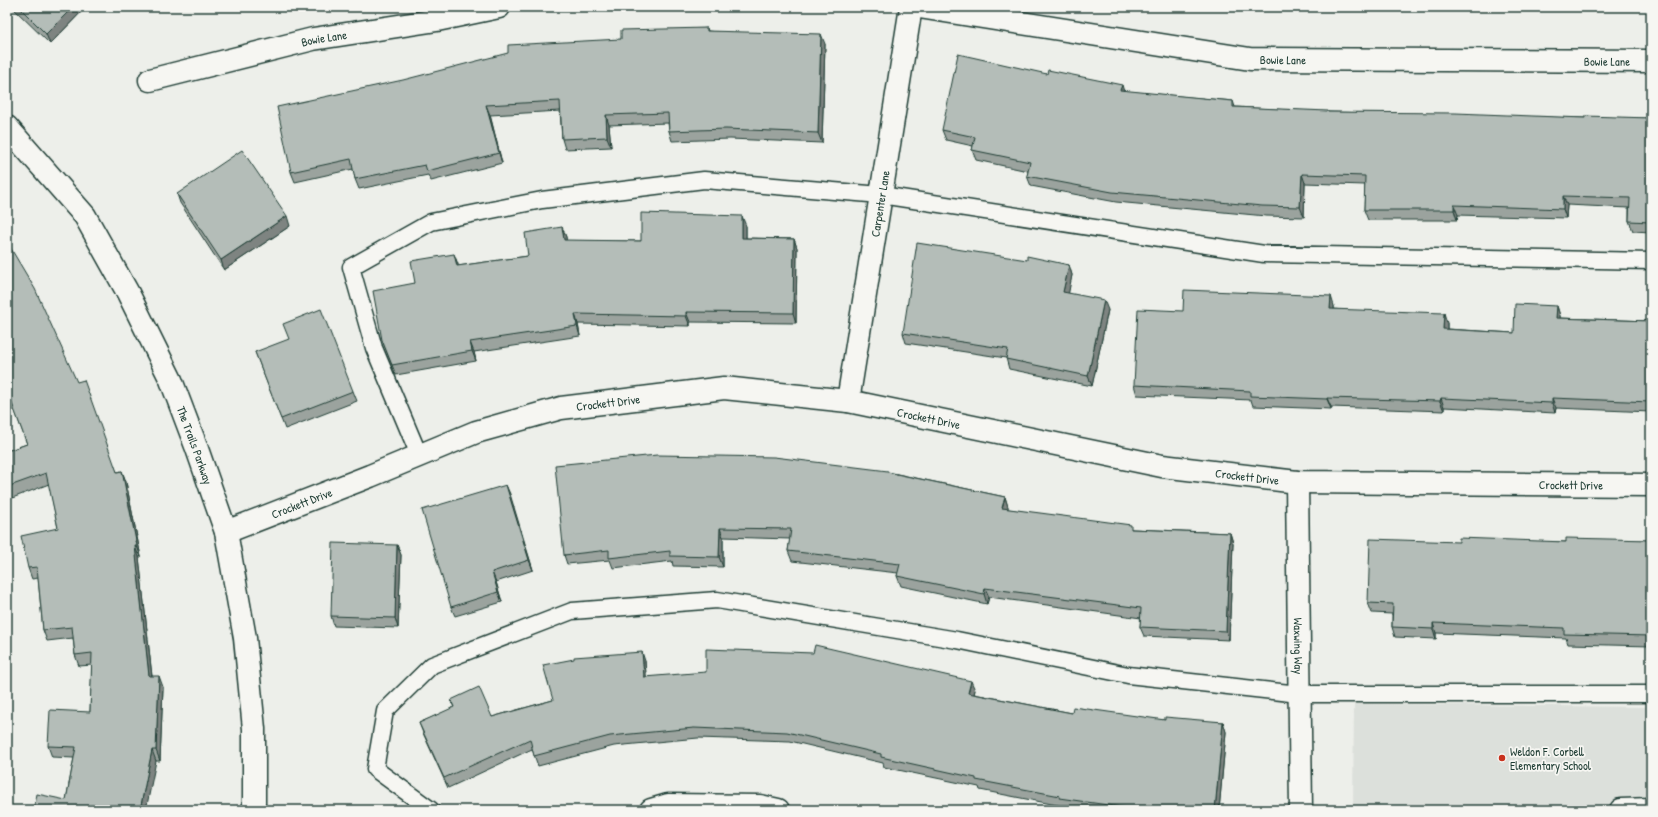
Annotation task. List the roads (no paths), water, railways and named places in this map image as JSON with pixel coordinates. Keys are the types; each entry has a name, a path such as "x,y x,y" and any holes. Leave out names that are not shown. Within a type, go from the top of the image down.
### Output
{"street":[{"name":"Bowie Lane","path":"150,80 313,39 437,20 499,7"},
{"name":"Carpenter Lane","path":"848,400 911,7"},
{"name":"Bowie Lane","path":"919,7 1250,59 1651,61"},
{"name":"The Trails Parkway","path":"7,127 85,216 128,294 171,380 196,446 226,532 245,638 254,729 254,810"},
{"name":"Crockett Drive","path":"226,532 476,432 561,408 724,388 848,400 1162,466 1297,482 1651,485"},
{"name":"Waxwing Way","path":"1297,482 1301,810"},
{"path":"651,810 668,804 760,806 778,810"},
{"path":"1621,810 1651,809"}],"lane":[{"path":"419,455 374,348 351,267 431,222 542,200 704,180 882,195 1264,254 1651,262"},
{"path":"431,810 375,769 385,711 432,665 572,612 717,600 957,640 1128,675 1299,694 1651,694"}],"place":[{"name":"Weldon F. Corbell Elementary School","path":"1502,758"}]}
